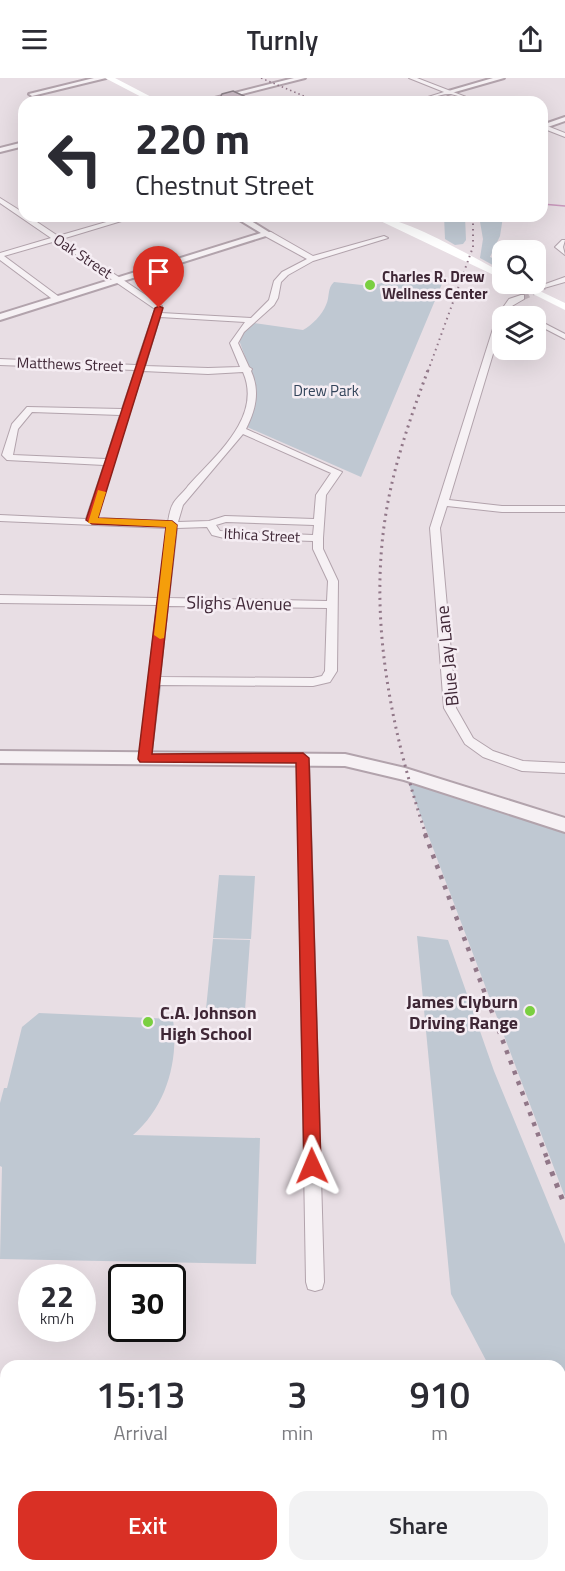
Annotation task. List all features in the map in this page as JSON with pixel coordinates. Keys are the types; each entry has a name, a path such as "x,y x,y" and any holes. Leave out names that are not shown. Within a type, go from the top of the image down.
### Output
{"main road":[{"path":"100,78 134,96"},
{"path":"109,78 146,96"},
{"path":"382,222 392,230 384,237"},
{"path":"390,222 492,271"},
{"path":"396,222 403,227"},
{"path":"384,237 405,234 422,236"},
{"path":"538,294 565,307"}],"street":[{"path":"32,94 100,78"},
{"path":"227,96 303,78"},
{"path":"412,78 460,96"},
{"path":"435,96 501,78"},
{"path":"548,124 565,120"},
{"path":"548,128 565,135"},
{"path":"0,150 18,146"},
{"name":"Oak Street","path":"0,201 18,213"},
{"name":"Oak Street","path":"32,222 159,308 158,315"},
{"path":"0,256 113,222"},
{"path":"247,222 313,259"},
{"path":"0,317 268,234"},
{"path":"145,759 172,525 178,504 241,430 252,401 252,383 248,369 234,343 241,328 272,303 277,282 284,275 313,259 384,237"},
{"path":"565,242 559,247 565,253"},
{"path":"0,256 58,299"},
{"path":"546,285 565,279"},
{"name":"Blue Jay Lane","path":"509,306 520,297"},
{"path":"92,520 158,315 251,320"},
{"path":"546,327 565,337"},
{"name":"Blue Jay Lane","path":"492,344 435,528 450,708 469,741 488,754 522,766 565,768"},
{"name":"Matthews Street","path":"0,362 142,366 208,371 248,369"},
{"path":"111,462 10,458 7,455 11,432 23,414 30,409 128,412"},
{"path":"154,681 313,682 326,679 331,671 333,581 318,549 318,538 321,495 337,472 241,430"},
{"path":"0,432 11,432"},
{"path":"442,502 502,508 565,509"},
{"name":"Ithica Street","path":"0,518 172,525 210,524 225,519 320,522"},
{"name":"Ithica Street","path":"210,524 216,532 224,535 318,538"},
{"name":"Slighs Avenue","path":"0,599 334,605"},
{"path":"0,757 345,760 405,774 565,825"},
{"path":"303,758 315,1282"}],"green space":[{"path":"444,222 465,222 466,240 463,244 455,245 445,239"},
{"path":"480,222 502,222 498,240 492,240 490,257 492,265 480,258 483,239"},
{"name":"Drew Park","path":"412,274 444,279 361,477 247,427 255,406 256,387 239,340 242,333 254,323 303,330 322,312 330,287 334,282 371,286"},
{"name":"James Clyburn Driving Range","path":"405,774 565,825 565,1197"},
{"path":"219,875 255,876 251,939 213,938"},
{"path":"417,936 448,940 494,1071 565,1244 565,1360 486,1360 451,1294"},
{"path":"213,939 250,940 245,1010 206,1009"},
{"path":"39,1013 173,1019 174,1051 168,1082 154,1111 133,1135 260,1138 256,1264 0,1259 2,1167 0,1166 0,1103 4,1088 7,1088 22,1027"}],"building":[{"path":"233,91 244,96 221,96"},
{"path":"157,263 174,275 153,281 136,269"}],"waterway":[{"path":"548,205 565,206"}],"tunnel":[{"path":"521,297 527,294"}],"railway":[{"path":"261,78 304,96"},
{"path":"428,371 473,247 473,222"},
{"path":"426,835 403,757 386,677 380,595 381,554 389,495 404,440 428,370"},
{"path":"425,834 548,1161"},
{"path":"547,1160 565,1206"}],"slow traffic":[{"path":"101,492 92,520 172,525 160,635"}],"place":[{"name":"Charles R. Drew Wellness Center","path":"370,285"},
{"name":"James Clyburn Driving Range","path":"530,1011"},
{"name":"C.A. Johnson High School","path":"148,1022"}],"route":[{"path":"159,308 148,349 92,520 172,525 145,759 303,758 312,1166"}]}
